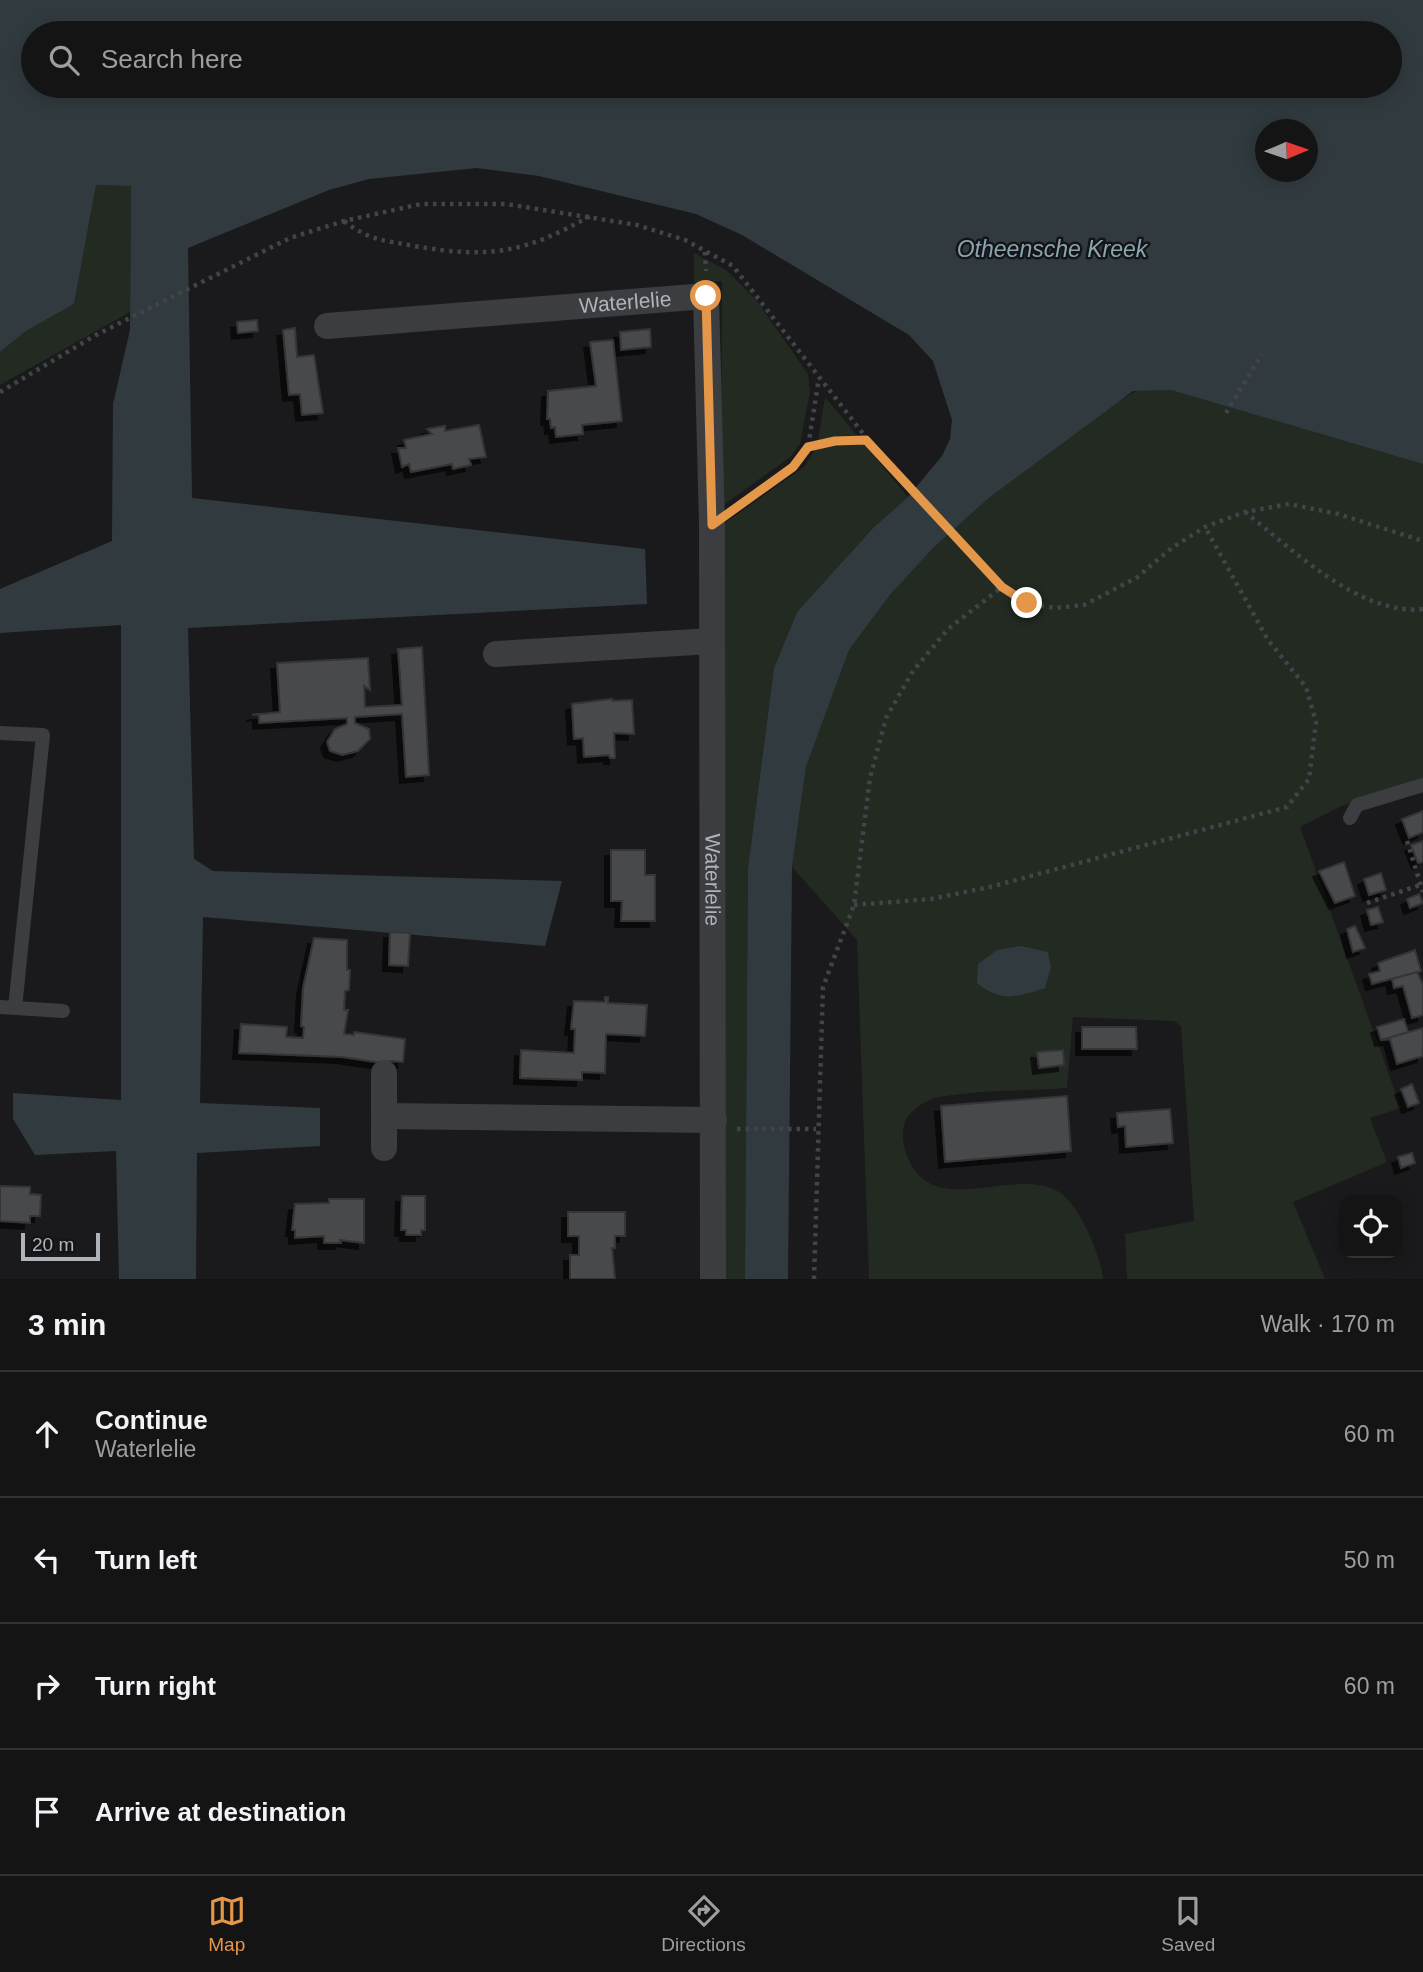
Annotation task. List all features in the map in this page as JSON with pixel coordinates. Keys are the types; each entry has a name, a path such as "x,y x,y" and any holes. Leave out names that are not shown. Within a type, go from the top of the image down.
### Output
{"street":[{"name":"Waterlelie","path":"327,326 706,296 712,525 720,1124 713,1279"},
{"path":"496,654 712,641"},
{"path":"384,1073 384,1148"},
{"path":"384,1115 720,1124"}],"lane":[{"path":"0,733 43,735 7,1008 63,1011"},
{"path":"1350,818 1357,805 1423,785"}],"path":[{"path":"0,392 96,335 290,238 344,221 441,201 506,204 591,215 637,225 685,240 733,266 889,467 1002,587 1027,603 1055,608 1084,605 1136,578 1173,547 1205,527 1245,512 1289,504 1338,514 1423,541"},
{"path":"344,221 365,237 456,254 508,250 528,245 548,239 591,215"},
{"path":"1226,414 1262,354"},
{"path":"712,525 793,467 808,447 819,376"},
{"path":"808,447 835,441 866,440"},
{"path":"1245,512 1337,584 1403,611 1423,609"},
{"path":"854,905 931,899 990,887 1287,807 1309,779 1316,722 1306,687 1268,640 1205,527"},
{"path":"814,1279 823,987 854,905 870,778 886,718 913,671 948,629 1002,587"},
{"path":"1407,841 1423,892"},
{"path":"1367,903 1420,885"},
{"path":"720,1124 817,1129"}],"shaded area":[{"path":"96,185 131,186 130,312 0,385 0,352 26,331 74,304"},
{"path":"694,253 726,270 757,301 808,374 810,392 800,444 790,457 721,507 722,281 694,283"},
{"path":"1138,390 1171,390 1423,464 1423,778 1341,806 1300,827 1401,1108 1370,1118 1387,1162 1293,1202 1325,1279 1127,1279 1125,1234 1194,1221 1181,1026 1174,1021 1073,1017 1067,1088 971,1093 934,1098 923,1103 909,1116 904,1126 903,1139 910,1162 923,1179 939,1187 959,1189 1024,1184 1044,1186 1062,1194 1076,1210 1089,1234 1103,1279 869,1279 857,940 792,867 806,767 849,650 889,596 934,547 990,497 1115,403"},
{"path":"825,397 908,497 874,527 797,612 774,668 748,868 745,1279 723,1279 722,525 804,467 817,447"}],"water":[{"name":"Otheensche Kreek","path":"0,0 1423,0 1423,464 1171,390 1133,391 990,497 934,547 889,596 849,650 806,767 792,867 788,1279 745,1279 748,868 774,668 797,612 874,527 908,497 942,456 950,439 952,420 933,361 909,335 742,235 696,214 539,176 477,168 369,179 329,190 188,248 192,498 645,549 647,604 188,628 194,859 213,871 562,881 545,946 203,917 200,1103 320,1108 320,1146 197,1153 196,1279 119,1279 116,1151 35,1155 13,1119 13,1093 121,1100 121,625 0,633 0,589 112,541 113,404 130,330 131,186 96,185 74,304 26,331 0,352"},
{"path":"1021,946 1048,952 1051,967 1045,988 1026,994 1002,996 977,983 978,964 997,950"}],"building":[{"path":"257,320 258,331 238,333 237,322"},
{"path":"295,328 297,357 314,355 323,413 302,415 300,394 289,395 283,330"},
{"path":"650,329 651,347 621,350 620,332"},
{"path":"613,340 622,421 582,425 583,434 556,437 555,427 551,428 550,419 547,419 548,391 596,386 590,342"},
{"path":"479,425 486,457 469,459 471,465 453,469 452,464 411,472 409,464 402,467 398,448 406,448 404,440 432,434 427,429 445,426 445,431"},
{"path":"422,647 429,775 406,777 402,714 355,717 355,723 369,729 370,739 358,751 342,755 330,751 327,742 335,729 347,724 347,718 259,723 259,714 280,712 277,663 368,658 370,690 364,686 365,707 402,705 398,649"},
{"path":"612,699 632,700 634,734 614,733 615,758 610,758 609,755 584,757 583,738 574,739 572,704"},
{"path":"1423,811 1423,832 1409,838 1402,819"},
{"path":"1423,841 1423,862 1418,863 1411,845"},
{"path":"611,850 645,850 645,875 655,875 655,921 621,921 622,901 611,901"},
{"path":"1344,862 1355,896 1335,903 1319,871"},
{"path":"1381,873 1386,890 1369,895 1364,879"},
{"path":"1419,894 1423,903 1410,908 1407,899"},
{"path":"1378,907 1383,922 1371,925 1367,910"},
{"path":"1355,926 1365,948 1353,952 1347,929"},
{"path":"390,932 410,933 408,966 389,965"},
{"path":"314,938 347,940 347,970 350,970 349,990 345,991 344,1010 348,1010 344,1034 354,1035 354,1032 405,1039 403,1062 390,1061 390,1064 342,1057 239,1053 241,1024 287,1027 286,1037 303,1038 303,988"},
{"path":"1415,950 1421,971 1372,984 1369,974 1380,971 1378,963"},
{"path":"1417,972 1423,984 1423,1015 1412,1018 1403,986 1394,988 1392,979"},
{"path":"605,997 608,997 608,1003 647,1005 645,1036 606,1034 605,1073 582,1072 582,1080 520,1078 521,1050 574,1053 575,1029 571,1029 574,1001 605,1002"},
{"path":"1404,1019 1408,1032 1381,1040 1377,1027"},
{"path":"1082,1027 1136,1027 1137,1049 1082,1049"},
{"path":"1423,1028 1423,1056 1397,1064 1390,1039 1381,1040"},
{"path":"1063,1050 1064,1065 1039,1068 1037,1052"},
{"path":"1412,1084 1419,1103 1408,1107 1401,1089"},
{"path":"1067,1096 1071,1151 945,1162 941,1106"},
{"path":"1170,1109 1173,1143 1126,1147 1125,1126 1118,1127 1117,1113"},
{"path":"1412,1153 1415,1163 1401,1168 1398,1157"},
{"path":"0,1186 30,1187 30,1194 41,1195 40,1216 30,1216 30,1223 0,1221"},
{"path":"402,1196 425,1196 425,1230 421,1230 421,1235 406,1235 406,1230 401,1230"},
{"path":"329,1199 364,1199 364,1243 340,1240 341,1243 324,1243 324,1236 295,1238 295,1230 292,1230 295,1204 329,1203"},
{"path":"568,1212 625,1212 625,1236 615,1236 615,1248 612,1248 615,1279 570,1279 570,1255 579,1255 579,1236 568,1236"}],"route":[{"path":"706,296 712,525 793,467 808,447 835,441 866,440 1002,587 1027,603"}]}
